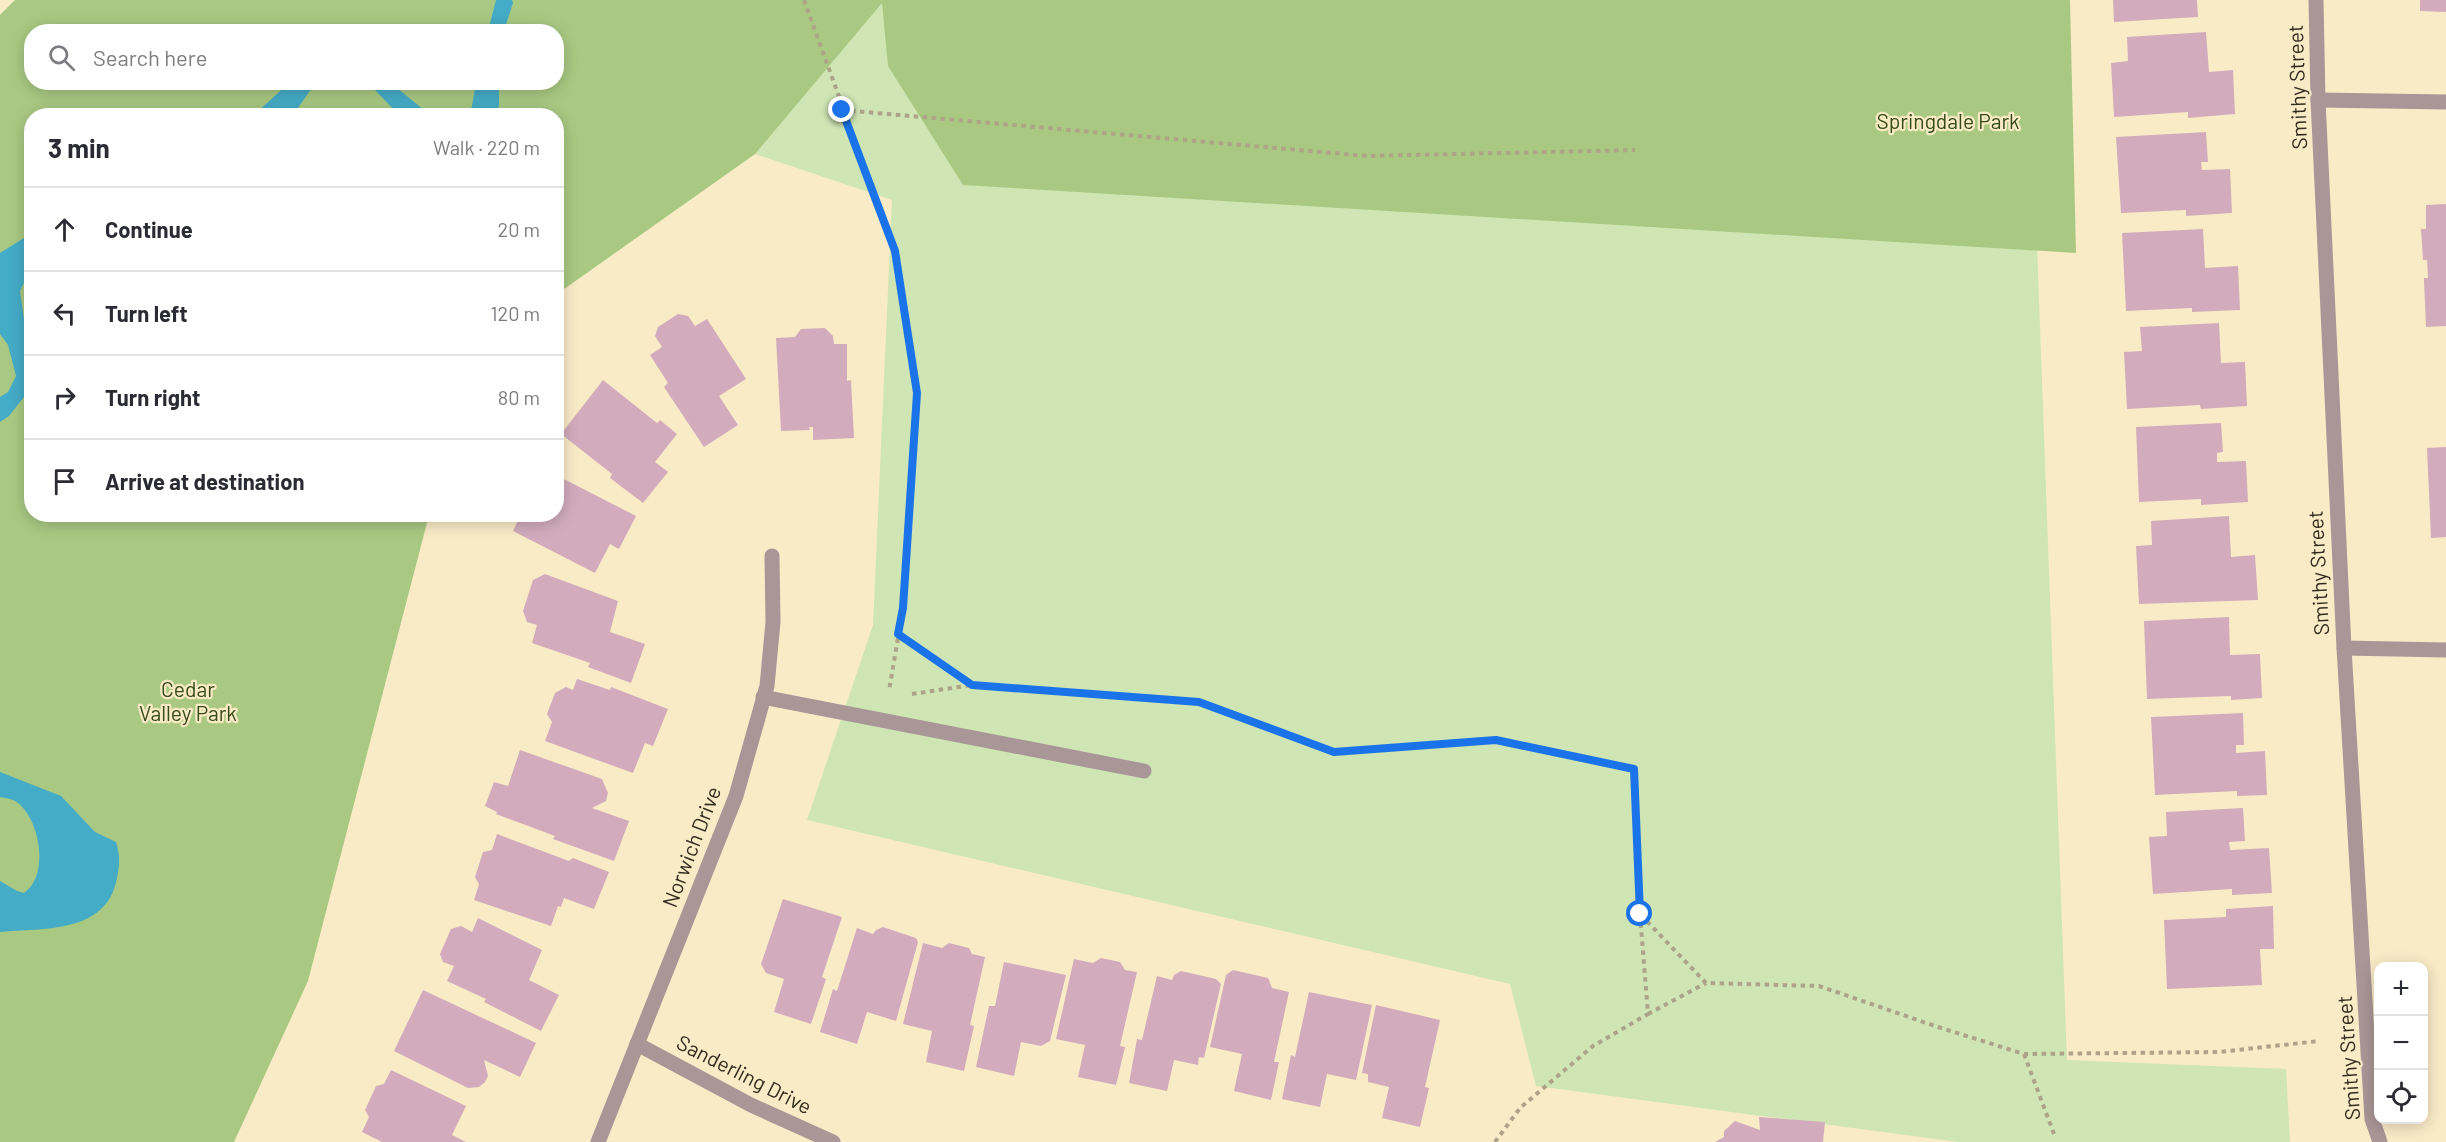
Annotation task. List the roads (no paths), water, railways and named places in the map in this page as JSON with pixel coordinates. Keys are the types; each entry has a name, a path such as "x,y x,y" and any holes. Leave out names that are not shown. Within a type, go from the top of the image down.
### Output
{"street":[{"name":"Smithy Street","path":"2316,0 2318,100 2344,648 2372,1119 2380,1142"},
{"path":"2318,100 2446,102"},
{"name":"Norwich Drive","path":"598,1142 736,796 767,686 773,622 772,556"},
{"path":"2344,648 2446,650"},
{"path":"763,697 1144,771"},
{"name":"Sanderling Drive","path":"637,1044 752,1105 833,1142"}],"water":[{"path":"496,0 512,0 506,24 490,24"},
{"path":"281,90 310,90 298,108 262,108"},
{"path":"400,90 421,108 392,108 376,91"},
{"path":"475,90 499,90 498,108 471,108"},
{"path":"24,238 24,283 20,291 24,320 24,397 9,416 0,422 0,397 8,392 16,376 8,345 0,334 0,253"},
{"path":"0,772 61,796 95,832 116,842 119,855 117,878 111,896 101,910 87,919 53,928 0,932 0,881 24,893 32,885 37,874 39,848 32,822 26,811 16,802 0,797"}],"park label":[{"name":"Springdale Park","path":"1948,122"},
{"name":"Cedar Valley Park","path":"188,702"}]}
